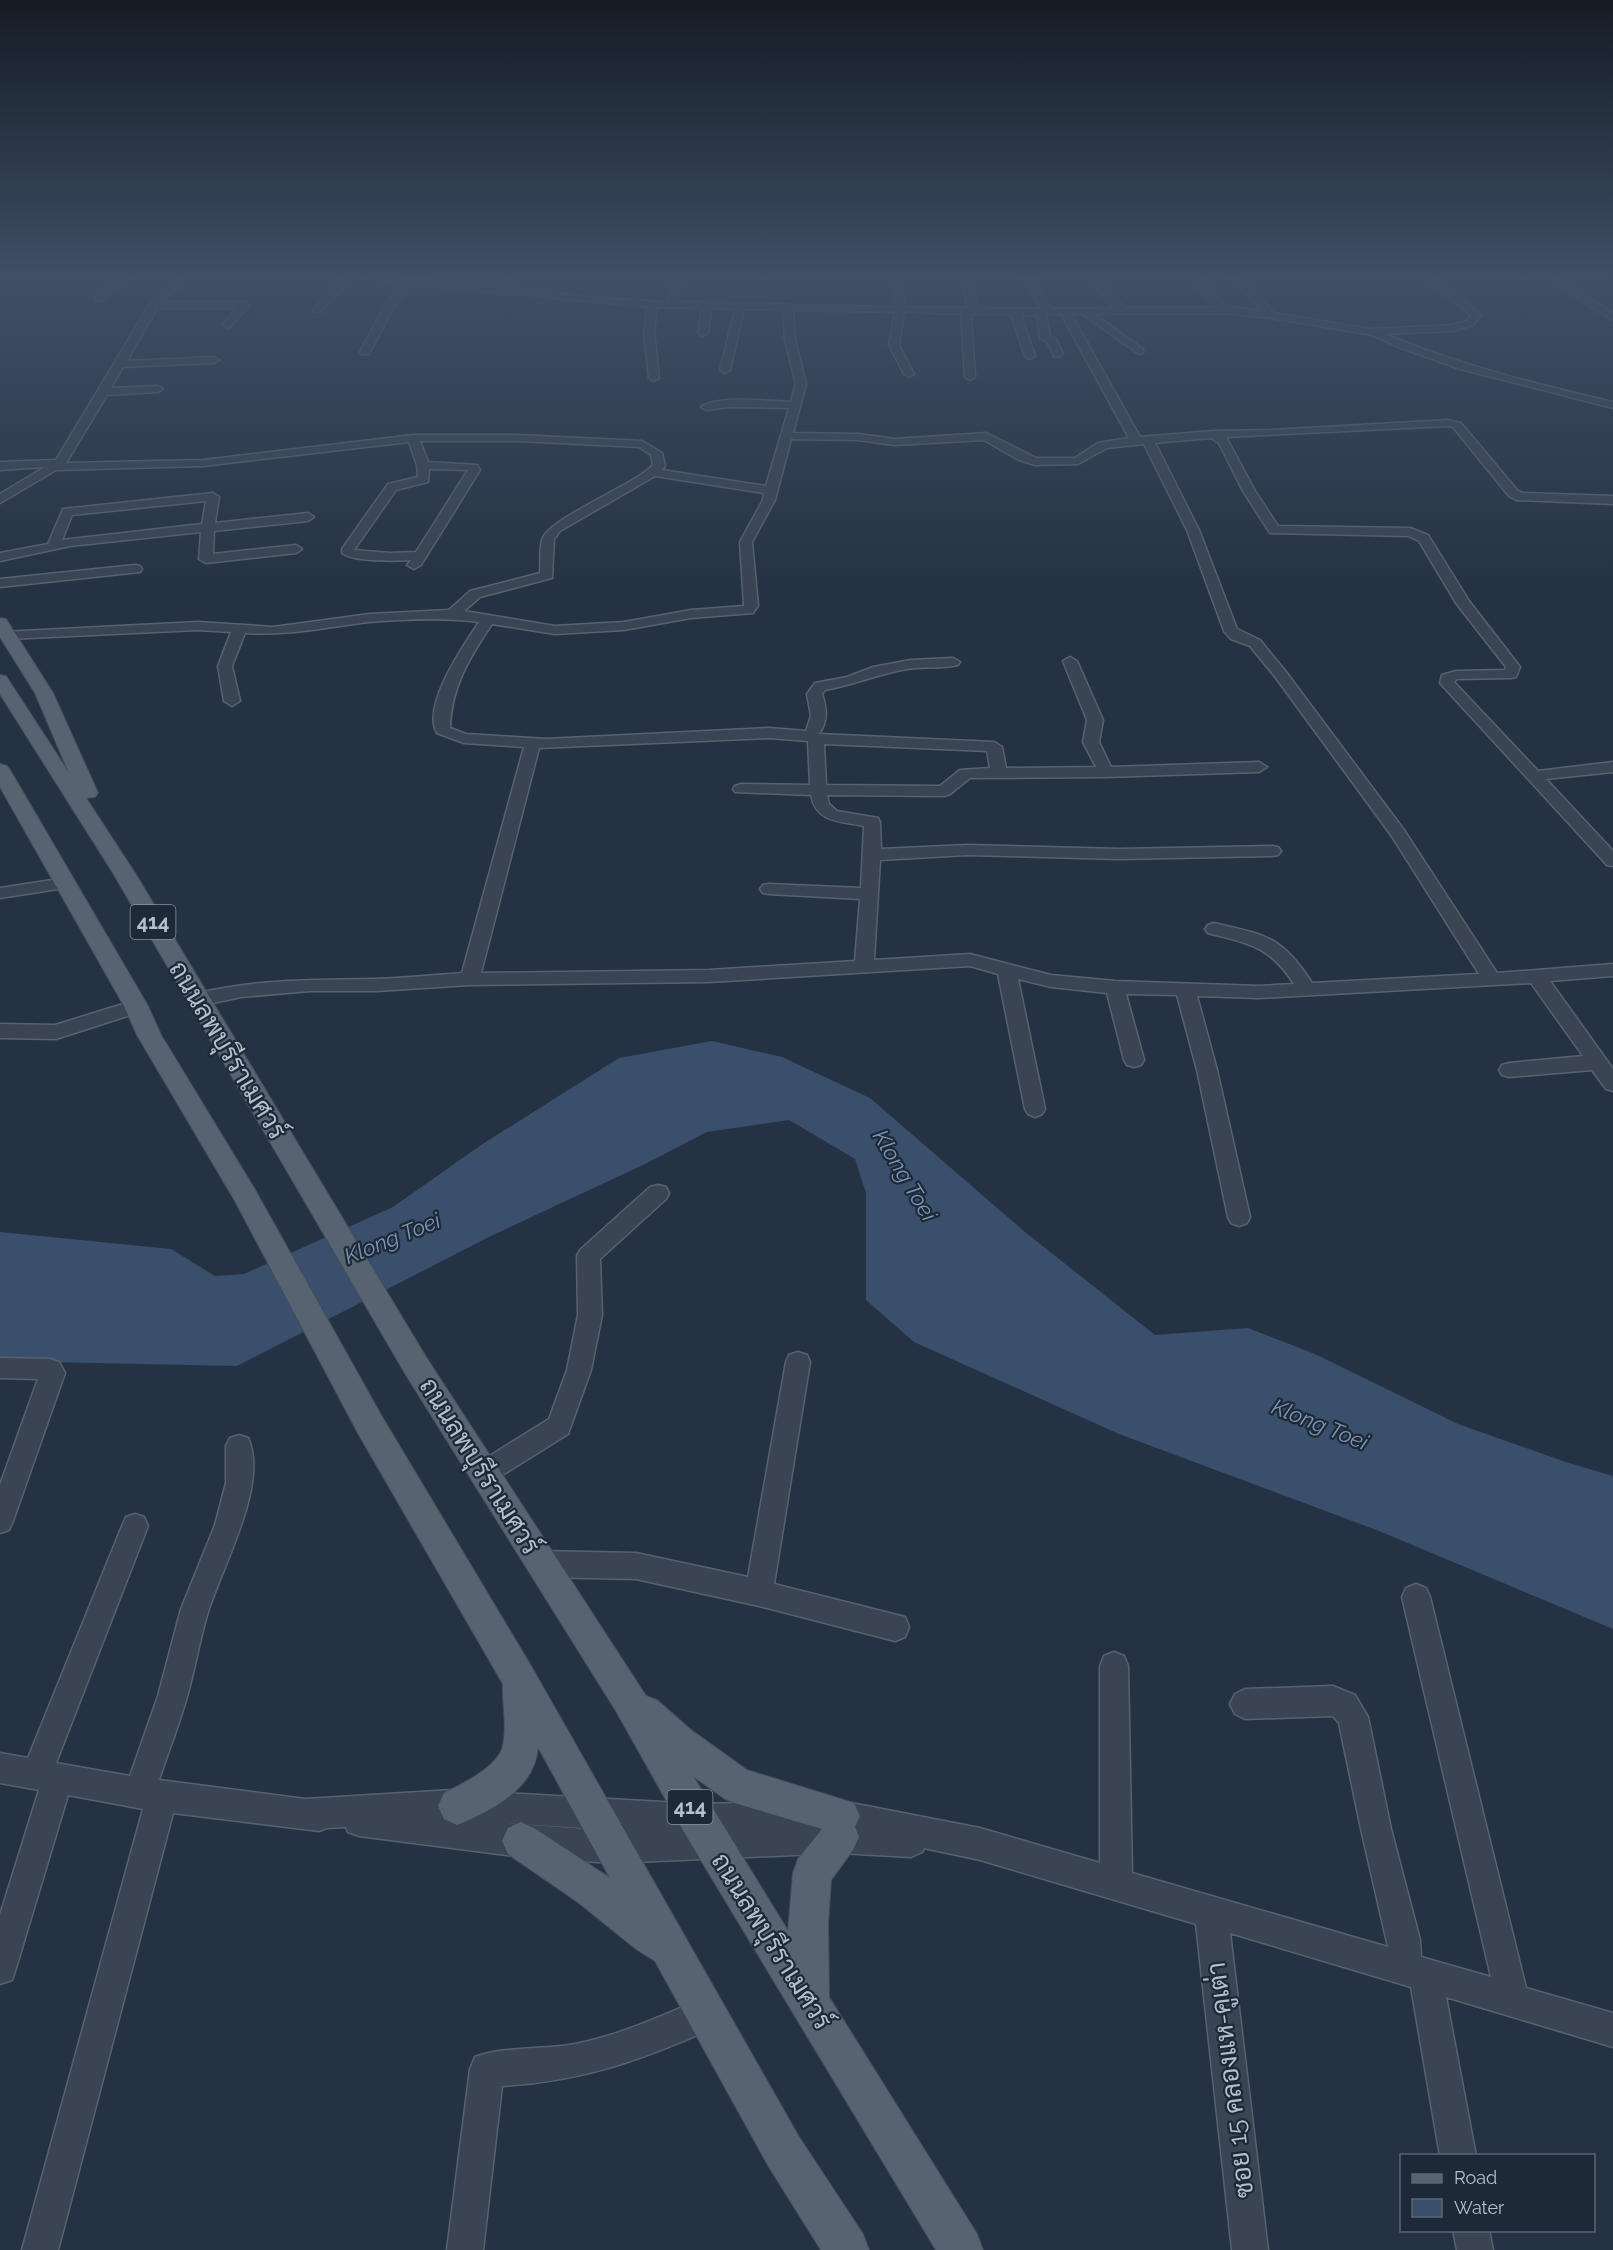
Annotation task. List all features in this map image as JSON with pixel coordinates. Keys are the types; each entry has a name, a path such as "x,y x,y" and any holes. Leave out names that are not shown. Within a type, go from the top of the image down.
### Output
{"main road":[{"name":"414","path":"4,629 44,693 124,873"},
{"name":"ถนนลพบุรีราเมศวร์","path":"0,680 124,873 416,1366 628,1700 704,1831 961,2250"},
{"name":"414","path":"0,770 136,1006 149,1035 245,1195 370,1425 519,1678 784,2152 847,2250"},
{"name":"414","path":"0,801 65,883"},
{"path":"457,1806 490,1790 519,1758 522,1723 519,1678"},
{"path":"628,1700 678,1743 738,1786 841,1827 812,1873 808,1924 809,1999"},
{"path":"521,1841 585,1884 642,1931 668,1947"}],"street":[{"path":"0,499 58,465 110,382"},
{"path":"104,392 152,382"},
{"path":"4,629 198,626 273,631 370,618 453,614 555,630 624,626 691,614 748,610 751,606 746,542 769,500 788,436 800,382"},
{"path":"1107,382 1193,530 1231,631 1236,636 1255,643 1281,675 1398,834 1492,980"},
{"path":"1520,382 1613,405"},
{"path":"706,407 729,404 794,405"},
{"path":"788,436 858,437 896,442 986,436 1023,458 1035,462 1078,461 1092,448 1102,444 1142,440 1213,434 1318,433 1375,425 1448,423 1457,425 1513,493 1520,497 1613,500"},
{"path":"1213,434 1224,441 1249,492 1274,530 1410,532 1424,538 1463,603 1513,667 1511,674 1456,675 1447,678 1447,683 1613,861"},
{"path":"413,438 423,465 424,479 392,487 348,549 348,553 416,560 474,470 473,467 467,466 423,465"},
{"path":"0,466 203,463 413,438 517,438 642,444 656,453 659,466 652,472 596,507 556,528 548,539 547,575 475,594 453,614"},
{"path":"652,472 771,490"},
{"path":"52,546 67,512 213,497 206,559 296,549"},
{"path":"0,556 70,542 308,517"},
{"path":"0,583 135,569"},
{"path":"488,619 452,675 441,710 442,730 450,737 490,743 769,733 994,747 999,772"},
{"path":"232,701 225,666 240,628"},
{"path":"1070,660 1095,720 1091,742 1106,772"},
{"path":"872,822 832,815 821,807 813,737 820,711 814,694 820,686 851,681 873,670 911,664 947,666"},
{"path":"470,979 533,742"},
{"path":"741,789 944,791 966,773 1106,772 1259,767"},
{"path":"1534,776 1613,767"},
{"path":"864,965 870,894 874,791"},
{"path":"872,855 967,850 1119,855 1272,851"},
{"path":"0,893 65,883"},
{"path":"769,889 870,894"},
{"path":"1214,929 1268,942 1280,951 1307,990"},
{"path":"199,1000 241,991 310,984 377,985 470,979 709,976 970,960 1051,981 1115,987 1259,992 1492,980 1613,970"},
{"path":"1007,969 1035,1109"},
{"path":"1537,977 1613,1084"},
{"path":"1115,987 1134,1060"},
{"path":"1185,989 1207,1070 1239,1216"},
{"path":"1,1033 56,1032 136,1006"},
{"path":"1509,1070 1598,1062"},
{"path":"484,1473 559,1426 579,1370 590,1316 588,1256 658,1193"},
{"path":"759,1593 798,1362"},
{"path":"0,1368 50,1369 53,1373 0,1521"},
{"path":"40,2250 195,1609 228,1525 239,1483 239,1446"},
{"path":"0,1968 47,1778 135,1526"},
{"path":"542,1564 636,1566 759,1593 895,1627"},
{"path":"1416,1597 1513,2001"},
{"path":"1114,1666 1116,1883"},
{"path":"1245,1704 1333,1701 1345,1706 1353,1717 1376,1829 1404,1940 1415,1972 1458,2154"},
{"path":"0,1768 47,1778 151,1794 521,1841 613,1847 704,1831 841,1827 980,1844 1613,2030"},
{"path":"306,1814 457,1806 593,1814 704,1831"},
{"name":"ซอย 15 คลองแห-คูเต่า","path":"1210,1911 1250,2250"},
{"path":"465,2250 487,2069 537,2066 599,2055 657,2036 706,2014"},
{"path":"1471,2232 1475,2250"}],"water":[{"name":"Klong Toei","path":"712,1041 782,1057 870,1098 1025,1232 1155,1335 1248,1328 1315,1354 1458,1424 1613,1476 1613,1629 1379,1531 1119,1434 914,1342 866,1300 866,1193 855,1159 789,1120 707,1132 645,1164 489,1237 237,1366 0,1361 0,1232 171,1249 215,1276 244,1274 393,1207 481,1145 619,1058"}]}
